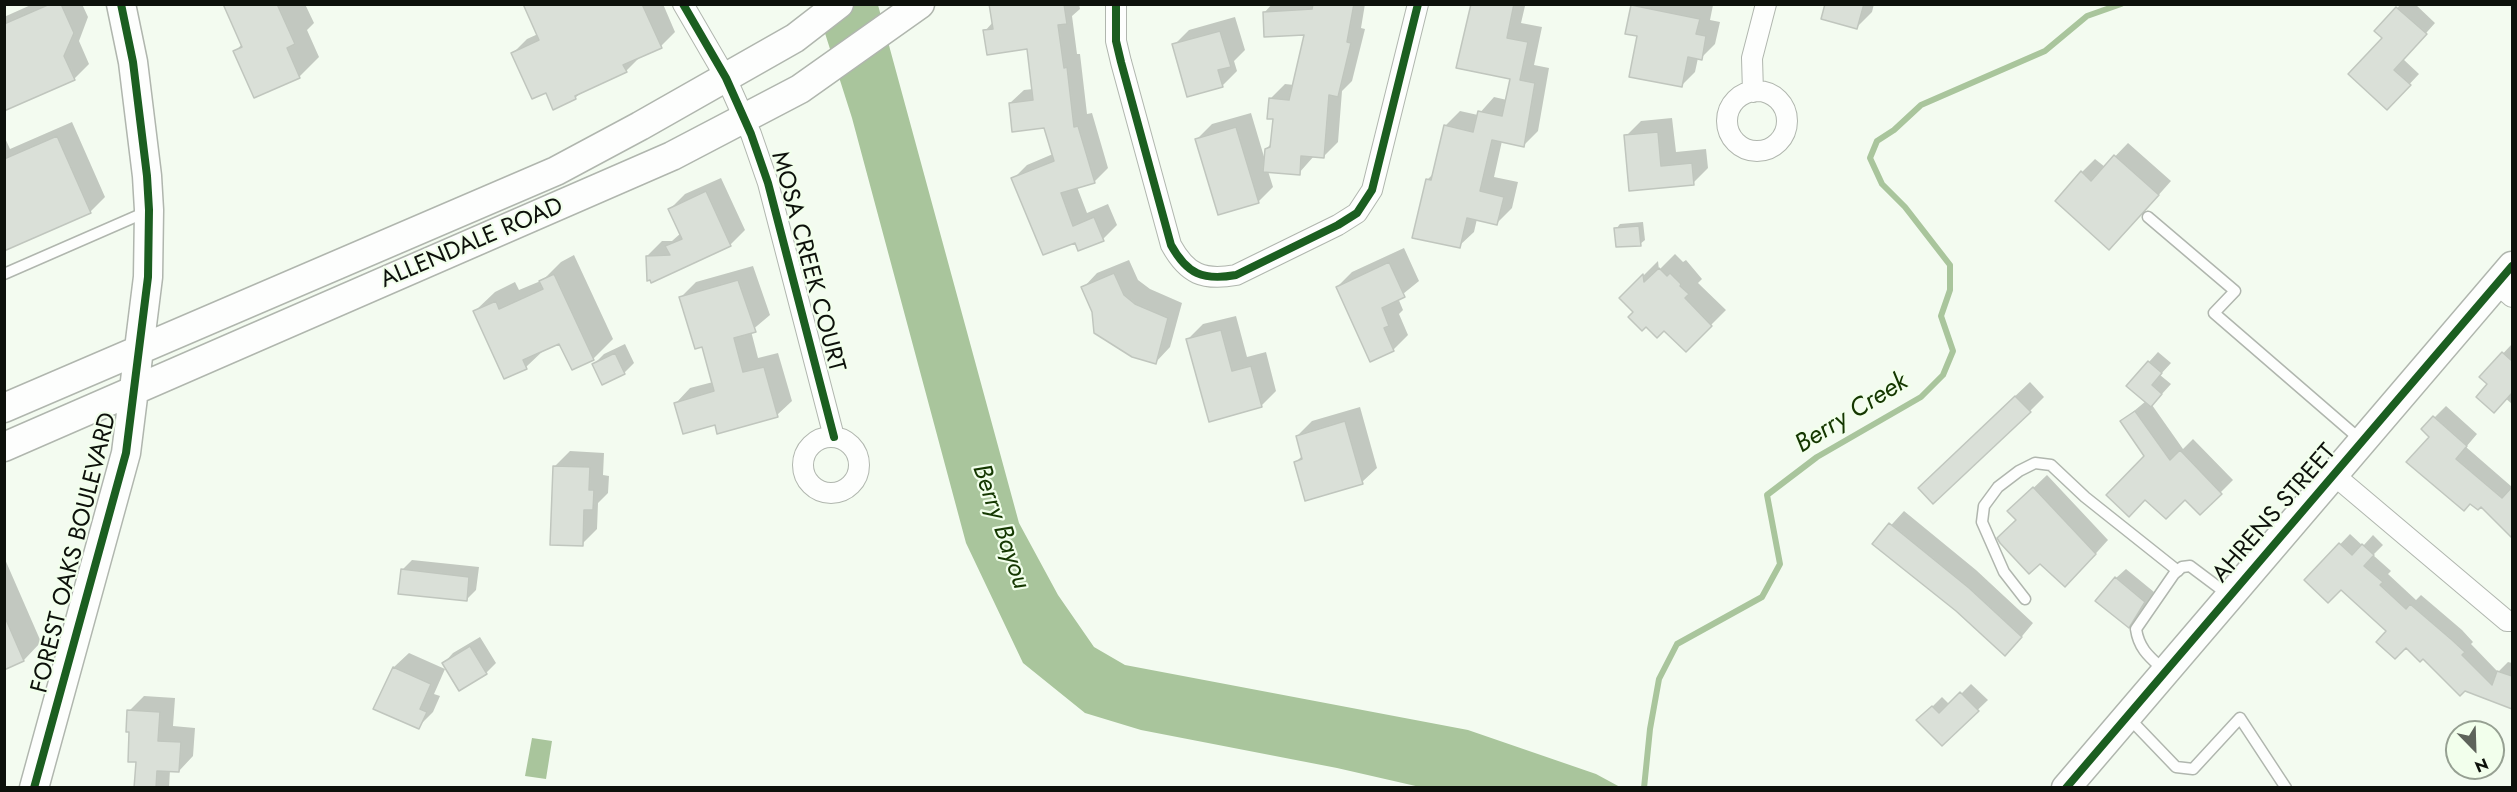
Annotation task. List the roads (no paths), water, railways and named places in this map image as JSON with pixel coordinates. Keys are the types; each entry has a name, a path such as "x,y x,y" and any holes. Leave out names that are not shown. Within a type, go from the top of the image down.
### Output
{"main road":[{"name":"FOREST OAKS BOULEVARD","path":"34,788 126,453 136,391 148,277 149,210 142,126 128,30 121,4"},
{"name":"ALLENDALE ROAD","path":"5,404 556,171 795,38 839,4"},
{"name":"ALLENDALE ROAD","path":"4,447 672,156 800,89 920,4"},
{"path":"556,171 567,203"},
{"name":"AHRENS STREET","path":"2066,788 2334,475 2508,282"}],"street":[{"name":"MOSA CREEK COURT","path":"683,4 726,78 746,119 768,183 834,437"},
{"path":"1116,4 1116,41 1171,245 1181,263 1200,275 1219,278 1236,275 1338,225 1357,213 1372,190 1418,4"},
{"path":"1753,92 1752,58 1766,4"},
{"path":"2334,475 2507,621 2512,621"}],"lane":[{"path":"4,274 149,210"},
{"path":"2148,217 2235,291 2214,313 2363,442"},
{"path":"2025,599 2004,572 1982,522 1984,506 1998,487 2019,471 2035,463 2051,465 2085,498 2178,571"},
{"path":"2166,671 2142,650 2136,629 2178,571 2182,567 2190,566 2230,596"},
{"path":"2127,716 2176,767 2193,769 2240,718 2286,788"}],"water":[{"name":"Berry Bayou","path":"816,5 878,5 1019,523 1058,595 1094,647 1125,665 1468,730 1596,774 1620,787 1420,787 1337,768 1141,730 1085,713 1023,663 966,543 852,118"},
{"path":"532,738 552,741 546,779 525,776"}],"waterway":[{"name":"Berry Creek","path":"1644,788 1650,729 1659,679 1677,644 1762,597 1780,564 1767,495 1817,457 1921,397 1943,375 1953,351 1941,316 1950,290 1950,265 1905,207 1882,184 1870,158 1877,141 1894,130 1921,105 2045,51 2087,16 2121,4"}]}
